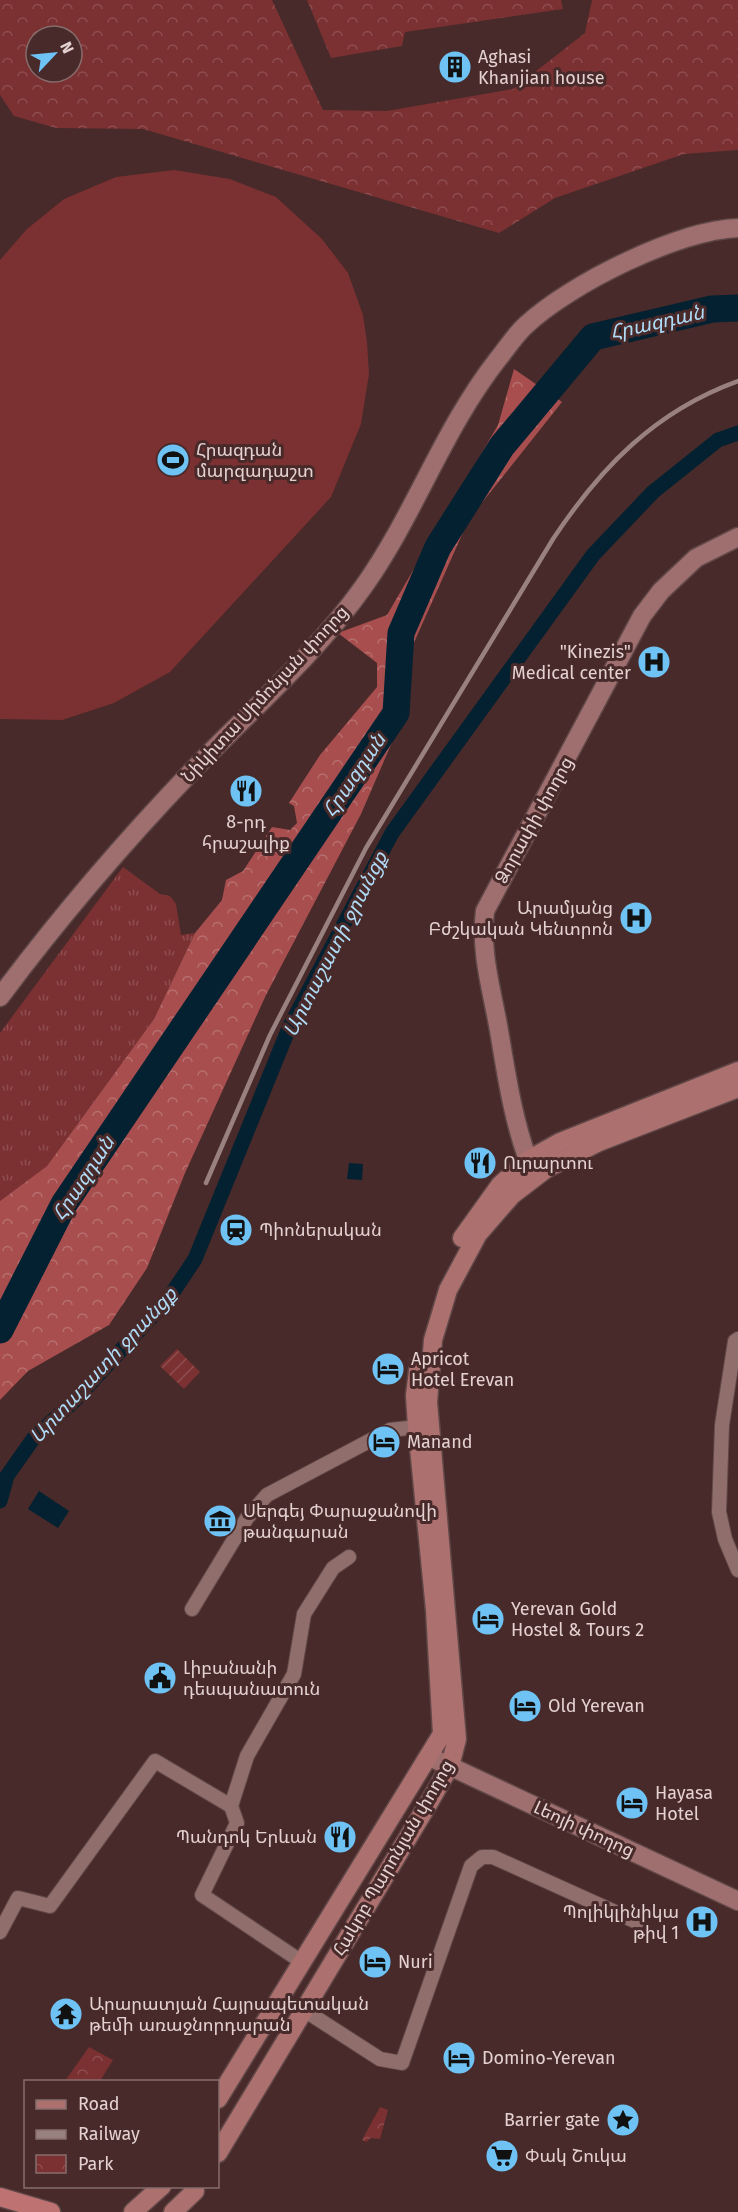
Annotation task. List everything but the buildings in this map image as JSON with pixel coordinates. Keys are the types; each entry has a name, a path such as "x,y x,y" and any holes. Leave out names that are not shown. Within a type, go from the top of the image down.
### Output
{"highway":[{"path":"0,2197 51,2212"}],"main road":[{"name":"Հակոբ Պարոնյան փողոց","path":"219,2097 442,1734 415,1395 420,1346 440,1281 475,1217 500,1185 528,1160 560,1142 738,1071"},
{"name":"Հակոբ Պարոնյան փողոց","path":"219,2151 450,1766 457,1739 428,1402 433,1340 448,1290 478,1234 512,1195 546,1169 599,1142 738,1088"},
{"path":"133,2212 162,2188"},
{"path":"148,2212 162,2188"},
{"path":"163,2188 167,2212"},
{"path":"173,2212 197,2189"},
{"path":"183,2212 197,2189"},
{"path":"193,2212 197,2189"}],"street":[{"name":"Նիկիտա Սիմոնյան փողոց","path":"0,998 115,855 322,638 363,587 386,554 455,420 484,377 524,327 593,279 660,248 715,229 738,228"},
{"name":"Ձորափի փողոց","path":"528,1160 516,1126 487,966 482,937 485,911 642,616 660,591 696,558 738,537"},
{"path":"738,1339 735,1341 729,1368 722,1425 719,1512 725,1539 738,1570"},
{"path":"192,1609 247,1518 267,1495 390,1430 417,1427"},
{"path":"302,1962 202,1895 237,1823 231,1806 247,1756 294,1674 304,1614 333,1568 349,1557"},
{"name":"Լեոյի փողոց","path":"429,1756 738,1901"},
{"path":"0,1932 18,1898 50,1906 155,1761 231,1806"},
{"path":"304,2010 380,2059 402,2063 471,1866 482,1857 493,1857 637,1922"}],"green space":[{"path":"0,0 272,0 323,110 387,111 513,89 585,33 592,0 738,0 738,150 684,154 555,198 499,233 143,129 56,128 14,116 0,95"},
{"path":"307,0 561,0 563,9 405,32 402,46 331,58"},
{"name":"Հրազդան մարզադաշտ","path":"174,170 230,179 276,197 322,239 348,273 363,315 367,342 369,374 361,424 331,497 170,672 114,703 62,720 0,719 0,260 27,229 64,199 116,177"},
{"path":"514,369 562,402 469,519 412,647 400,724 361,814 266,995 185,1173 147,1268 109,1325 28,1371 0,1400 0,1201 47,1166 154,1019 195,933 222,900 226,880 243,871 272,827 290,830 297,823 294,806 289,803 320,755 377,687 377,663 338,633 387,615 498,425"},
{"path":"123,867 160,894 170,896 176,904 181,935 195,933 154,1019 47,1166 0,1201 0,1033"},
{"path":"177,1349 200,1372 184,1389 160,1366"},
{"path":"89,2047 113,2060 101,2080 66,2080"},
{"path":"380,2107 388,2110 380,2139 371,2138 366,2142 362,2140"}],"water":[{"path":"349,1163 363,1164 362,1180 347,1179"},
{"path":"39,1491 69,1511 58,1528 28,1509"}],"waterway":[{"name":"Հրազդան","path":"0,1330 64,1204 396,713 401,633 438,547 502,446 593,337 712,309 738,308"},
{"name":"Արտաշատի ջրանցք","path":"0,1501 7,1476 33,1439 76,1399 169,1298 195,1259 289,1028 392,833 593,555 653,492 718,440 738,433"}],"railway":[{"path":"206,1183 270,1035 366,848 553,539 590,488 632,444 681,408 708,393 738,381"}],"place":[{"name":"Aghasi Khanjian house","path":"455,67"},
{"name":"Հրազդան մարզադաշտ","path":"173,460"},
{"name":"\"Kinezis\" Medical center","path":"654,662"},
{"name":"8-րդ հրաշալիք","path":"246,791"},
{"name":"Արամյանց Բժշկական Կենտրոն","path":"636,918"},
{"name":"Ուրարտու","path":"480,1163"},
{"name":"Պիոներական","path":"236,1230"},
{"name":"Apricot Hotel Erevan","path":"388,1369"},
{"name":"Manand","path":"384,1442"},
{"name":"Սերգեյ Փարաջանովի թանգարան","path":"220,1521"},
{"name":"Yerevan Gold Hostel & Tours 2","path":"488,1619"},
{"name":"Լիբանանի դեսպանատուն","path":"160,1678"},
{"name":"Old Yerevan","path":"525,1706"},
{"name":"Hayasa Hotel","path":"632,1803"},
{"name":"Պանդոկ Երևան","path":"340,1837"},
{"name":"Պոլիկլինիկա թիվ 1","path":"702,1922"},
{"name":"Nuri","path":"375,1962"},
{"name":"Արարատյան Հայրապետական թեմի առաջնորդարան","path":"66,2014"},
{"name":"Domino-Yerevan","path":"459,2058"},
{"name":"Barrier gate","path":"623,2120"},
{"name":"Փակ Շուկա","path":"502,2156"}]}
